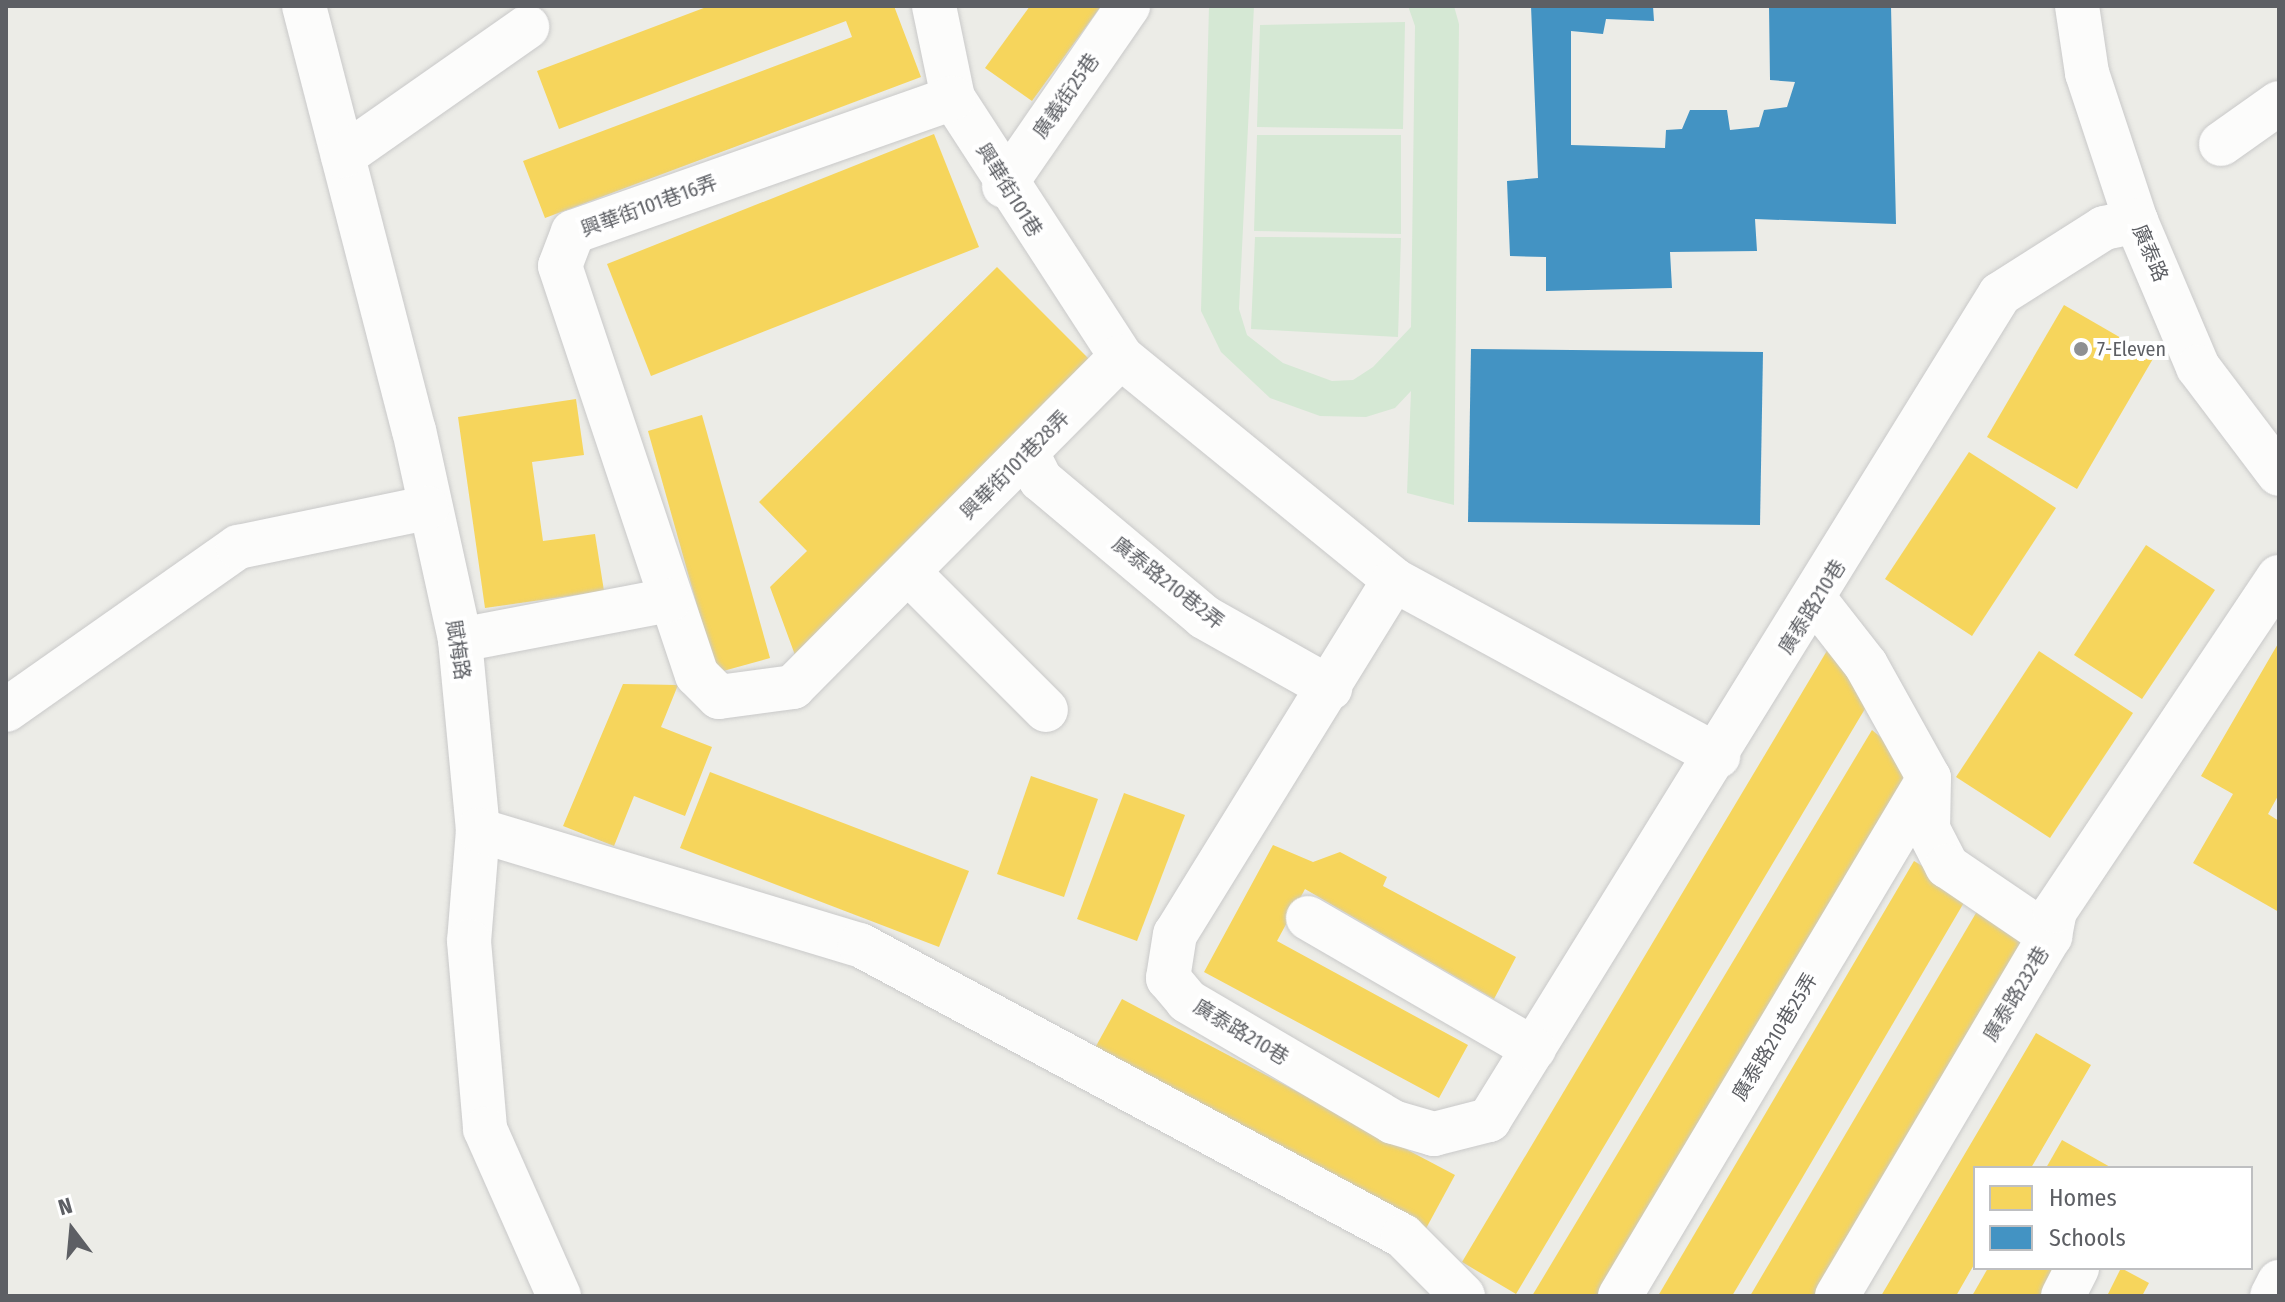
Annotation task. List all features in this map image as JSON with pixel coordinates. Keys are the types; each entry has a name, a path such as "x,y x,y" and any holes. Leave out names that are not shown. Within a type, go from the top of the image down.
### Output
{"street":[{"name":"賦梅路","path":"304,6 414,430 427,508 460,640 478,830 469,941 485,1129 559,1296"},
{"name":"興華街101巷","path":"934,6 953,98 1004,186 1121,357 1394,580 1718,756"},
{"name":"廣義街25巷","path":"1004,186 1128,6"},
{"name":"廣泰路","path":"2077,6 2087,73 2136,221 2198,367 2279,474"},
{"path":"343,156 527,27"},
{"name":"興華街101巷16弄","path":"669,600 560,266 573,232 953,98"},
{"path":"2221,144 2279,103"},
{"name":"廣泰路210巷","path":"1394,580 1175,934 1168,978 1187,1001 1366,1106 1434,1134 1489,1120 1816,601 2000,294 2104,228 2136,221"},
{"name":"興華街101巷28弄","path":"669,600 697,675 719,697 757,698 793,687 1121,357"},
{"name":"廣泰路210巷2弄","path":"1027,453 1041,480 1204,617 1330,688"},
{"path":"6,710 238,547 427,508"},
{"path":"908,572 1046,710"},
{"path":"2050,936 2055,911 2279,577"},
{"path":"460,640 669,600"},
{"path":"1816,601 1866,665 1929,778"},
{"name":"廣泰路232巷","path":"1837,1296 2050,936 1947,866 1928,829 1929,778"},
{"name":"廣泰路210巷25弄","path":"1620,1296 1929,778"},
{"path":"478,830 860,945 1403,1236 1463,1296"},
{"path":"1308,918 1534,1049"},
{"path":"2063,1296 2076,1270"},
{"path":"2272,1296 2279,1282"}],"green space":[{"path":"1209,6 1254,6 1239,309 1247,335 1283,363 1332,381 1353,380 1373,367 1411,327 1415,26 1408,6 1454,6 1459,24 1454,505 1407,493 1411,391 1395,408 1366,417 1320,416 1270,398 1221,352 1201,311"},
{"path":"1405,22 1403,129 1257,127 1260,25"},
{"path":"1257,135 1401,135 1401,234 1254,231"},
{"path":"1255,237 1401,238 1398,337 1251,329"}],"building: Homes":[{"path":"709,6 894,6 921,77 545,218 523,161 852,37 846,21 559,129 537,71"},
{"path":"1030,6 1101,6 1032,101 985,68"},
{"path":"934,134 979,247 651,376 607,264"},
{"path":"997,267 1092,362 795,655 770,587 807,551 759,502"},
{"path":"2064,305 2154,357 2077,489 1987,437"},
{"path":"576,399 584,455 532,462 543,541 595,534 604,591 485,608 458,417"},
{"path":"702,415 770,658 716,673 648,431"},
{"path":"1969,452 2056,508 1972,636 1885,579"},
{"path":"2146,545 2215,590 2142,699 2074,655"},
{"path":"2279,642 2279,794 2268,814 2279,821 2279,912 2193,863 2233,794 2201,776"},
{"path":"1828,649 1875,692 1516,1294 1462,1262"},
{"path":"2039,651 2133,713 2050,838 1956,777"},
{"path":"623,684 678,685 661,727 712,747 685,816 634,796 614,846 563,826"},
{"path":"1872,730 1922,771 1607,1296 1532,1296"},
{"path":"710,772 969,871 939,947 680,848"},
{"path":"1031,776 1098,799 1064,897 997,874"},
{"path":"1124,793 1185,815 1137,941 1077,919"},
{"path":"1273,845 1313,862 1340,852 1387,877 1383,886 1516,957 1494,999 1305,889 1277,941 1468,1045 1439,1098 1204,972"},
{"path":"1914,861 1969,894 1801,1180 1732,1296 1658,1296"},
{"path":"1979,908 2034,940 1824,1296 1750,1296"},
{"path":"1122,999 1455,1175 1423,1234 1090,1057"},
{"path":"2036,1033 2091,1065 2032,1166 1973,1166 1973,1266 1956,1296 1881,1296"},
{"path":"2062,1140 2108,1166 2047,1166"},
{"path":"1987,1270 2059,1270 2044,1296 1972,1296"},
{"path":"2120,1270 2149,1283 2142,1296 2107,1296"}],"building: Schools":[{"path":"1531,6 1653,6 1654,21 1606,19 1603,34 1571,31 1571,145 1665,148 1666,130 1682,129 1690,110 1727,110 1730,130 1759,127 1764,110 1787,107 1795,82 1770,80 1769,6 1891,6 1896,224 1755,219 1757,251 1670,252 1672,288 1546,291 1546,257 1510,256 1507,181 1538,178"},
{"path":"1471,349 1763,352 1760,525 1468,522"}],"place":[{"name":"7-Eleven","path":"2081,349"}]}
